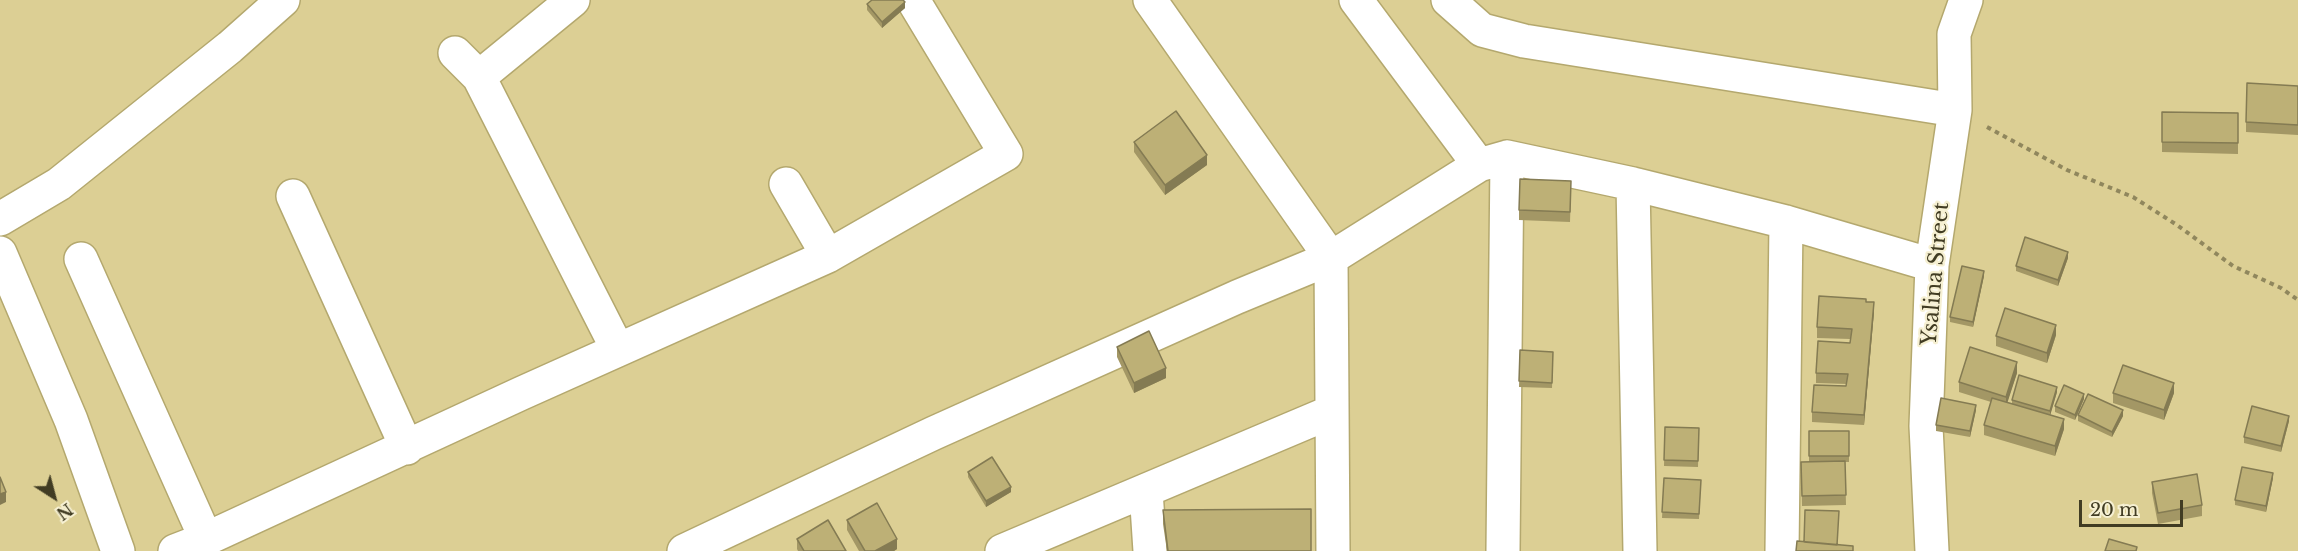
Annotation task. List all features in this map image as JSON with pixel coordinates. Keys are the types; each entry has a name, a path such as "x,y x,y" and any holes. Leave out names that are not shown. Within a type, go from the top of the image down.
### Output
{"street":[{"path":"0,219 59,184 230,47 284,0"},
{"path":"479,77 573,0"},
{"path":"175,551 206,539 828,256 1006,154 913,0"},
{"path":"1150,0 1331,258 1333,551"},
{"path":"1356,0 1493,161 1503,551"},
{"path":"1449,0 1482,30 1524,41 1955,110"},
{"name":"Ysalina Street","path":"1932,551 1926,426 1932,264 1955,110 1954,34 1966,0"},
{"path":"455,54 479,77 618,350"},
{"path":"684,551 934,433 1237,297 1331,258 1493,161 1633,184 1786,222 1932,264"},
{"path":"786,184 828,256"},
{"path":"1633,184 1640,551"},
{"path":"293,196 407,448"},
{"path":"1782,551 1786,222"},
{"path":"0,253 71,420 118,551"},
{"path":"81,259 206,539"},
{"path":"1003,551 1331,412"},
{"path":"1146,490 1150,551"}],"path":[{"path":"1955,110 2067,170 2133,197 2233,266 2281,288 2298,300"}],"building":[{"path":"872,0 903,0 905,2 882,22 867,4"},
{"path":"2247,83 2298,86 2298,125 2246,122"},
{"path":"1176,111 1207,155 1165,185 1134,142"},
{"path":"2162,112 2238,113 2238,143 2162,142"},
{"path":"1520,179 1571,181 1570,212 1519,210"},
{"path":"2025,237 2068,252 2058,280 2016,266"},
{"path":"1962,266 1984,271 1973,322 1950,317"},
{"path":"1819,296 1866,299 1866,302 1874,302 1864,415 1812,412 1814,385 1846,386 1848,374 1816,373 1818,341 1850,343 1852,329 1817,327"},
{"path":"2005,308 2056,325 2047,353 1996,336"},
{"path":"1149,331 1166,368 1134,383 1117,347"},
{"path":"1970,347 2017,362 2006,397 1959,382"},
{"path":"1520,350 1553,352 1552,383 1519,381"},
{"path":"2123,365 2174,383 2164,410 2113,393"},
{"path":"2019,375 2057,387 2050,411 2012,400"},
{"path":"2064,385 2084,394 2075,415 2055,406"},
{"path":"2088,394 2123,410 2112,432 2078,415"},
{"path":"1941,398 1976,405 1970,431 1936,425"},
{"path":"1992,398 2064,419 2055,446 1984,425"},
{"path":"2252,406 2289,416 2281,446 2244,437"},
{"path":"1665,427 1699,428 1698,461 1664,460"},
{"path":"1809,431 1849,431 1849,456 1809,456"},
{"path":"992,457 1011,487 986,501 968,472"},
{"path":"1845,461 1846,495 1802,496 1801,462"},
{"path":"2242,467 2273,473 2266,506 2235,500"},
{"path":"2197,474 2202,505 2158,513 2152,482"},
{"path":"0,477 6,492 0,494"},
{"path":"1664,478 1701,480 1699,514 1662,512"},
{"path":"877,503 897,539 875,551 865,551 847,520"},
{"path":"1311,509 1311,551 1168,551 1163,510"},
{"path":"1805,510 1839,511 1837,545 1804,542"},
{"path":"828,520 846,551 804,551 797,539"},
{"path":"2109,539 2137,547 2136,551 2105,551"},
{"path":"1797,541 1853,546 1853,551 1796,551"}]}
